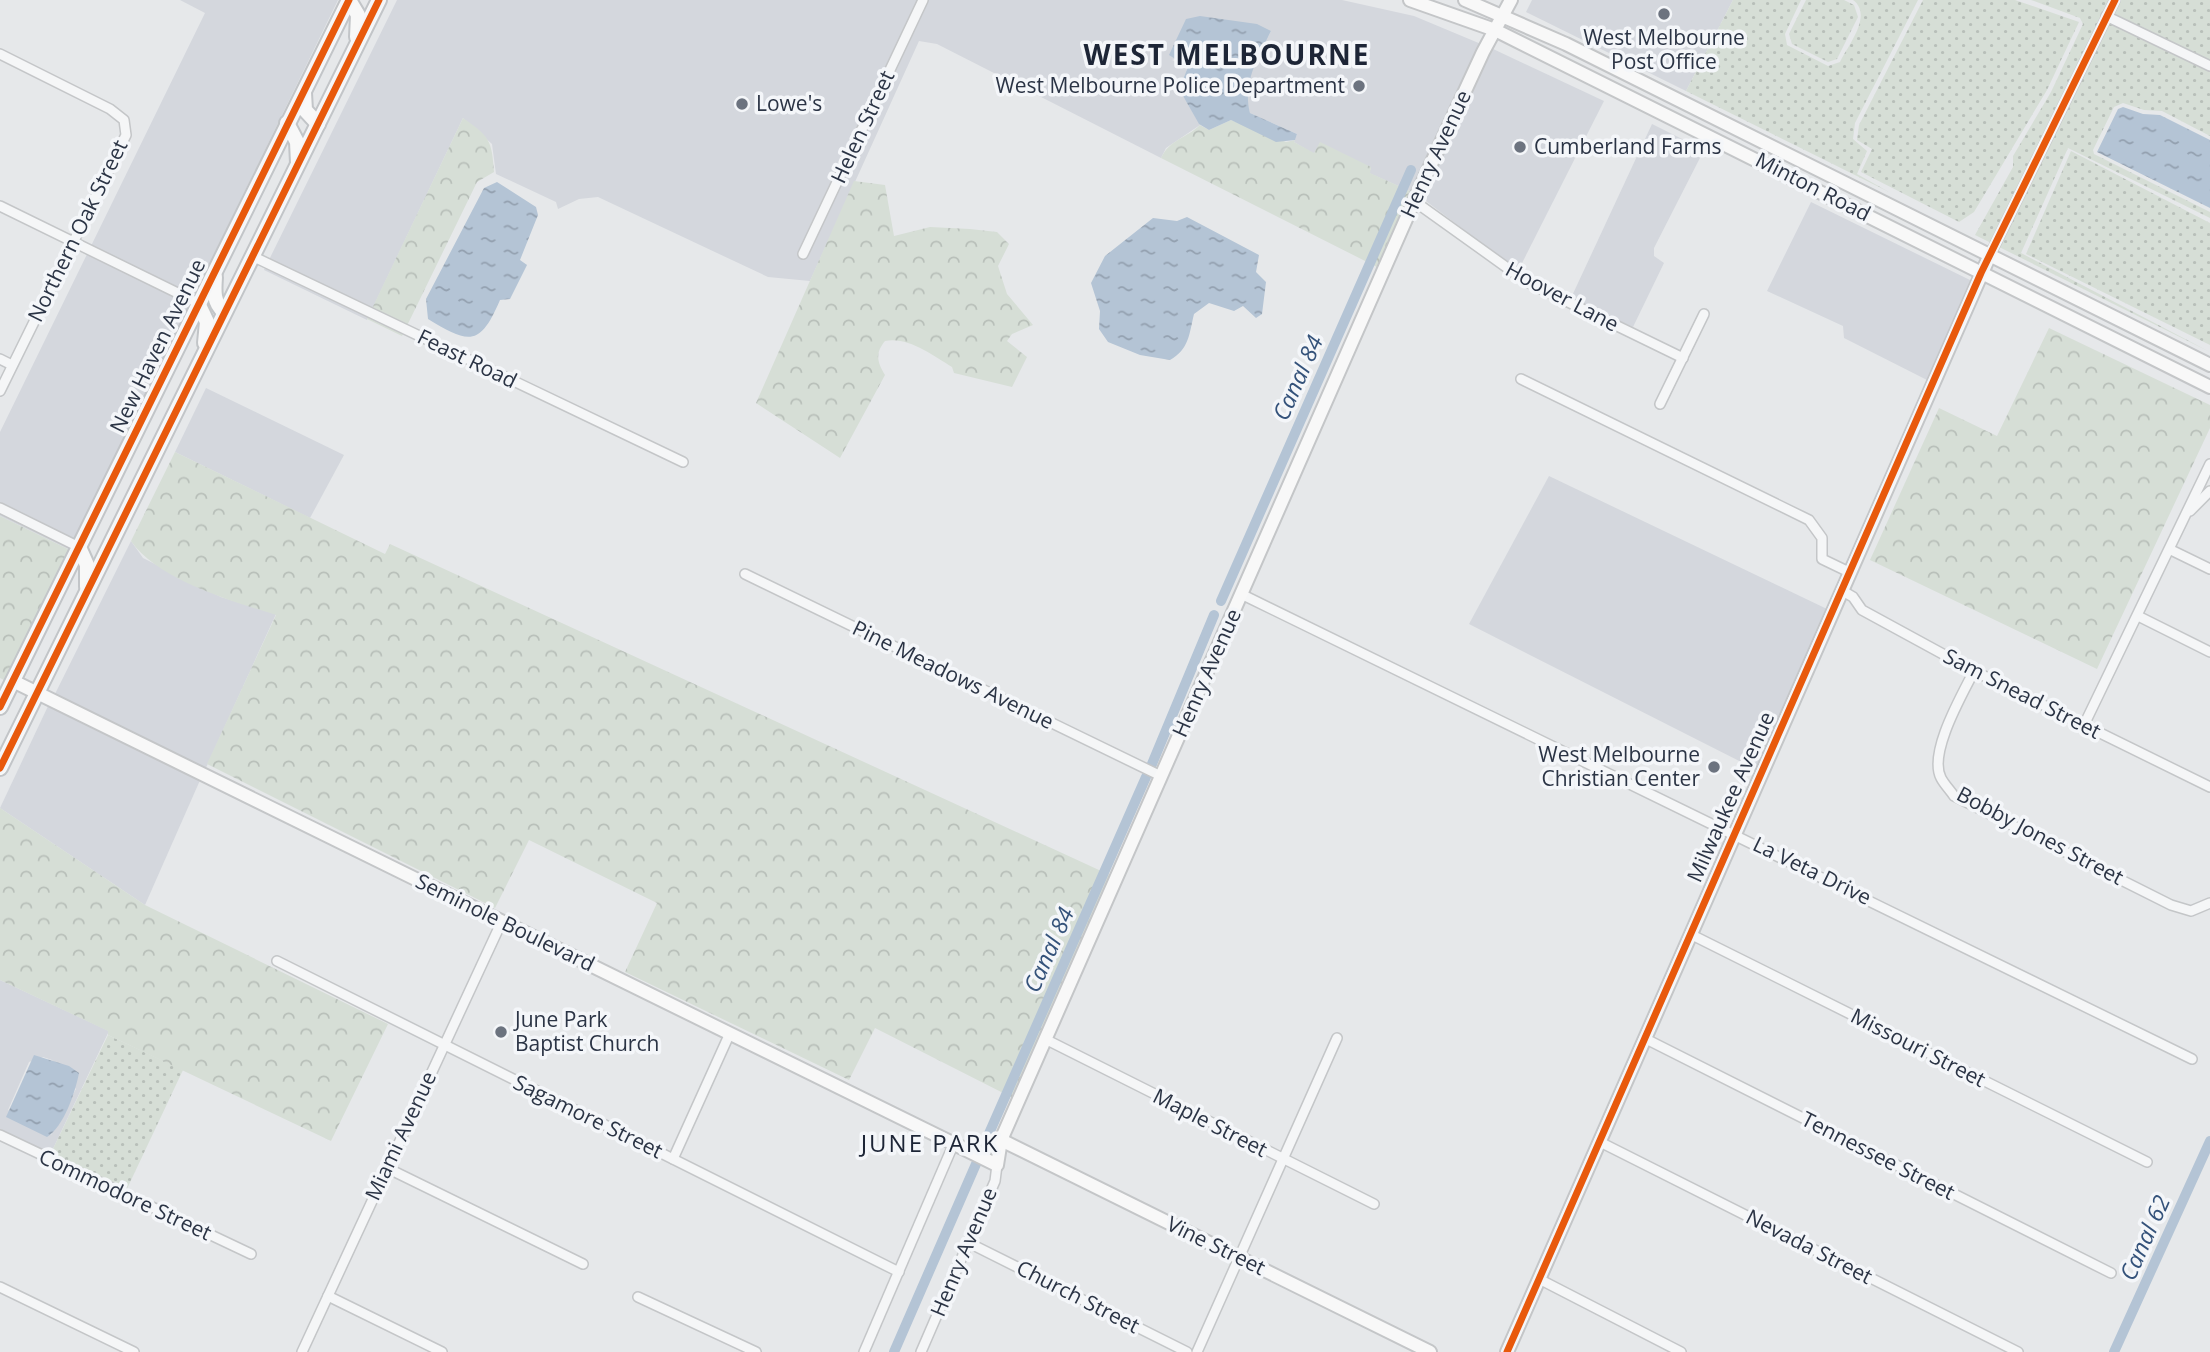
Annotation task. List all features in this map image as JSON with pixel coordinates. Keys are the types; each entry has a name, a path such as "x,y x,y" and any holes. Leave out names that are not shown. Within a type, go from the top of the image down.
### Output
{"main road":[{"path":"349,0 358,15 356,46"},
{"name":"New Haven Avenue","path":"0,707 349,0"},
{"path":"0,768 318,124 373,4"},
{"path":"303,91 305,110 318,124"},
{"path":"288,123 297,142 298,164"},
{"path":"216,268 214,294 217,306 224,313"},
{"path":"198,303 207,322 204,355"},
{"path":"79,547 87,565 87,592"}],"street":[{"name":"Helen Street","path":"803,254 923,0"},
{"name":"Minton Road","path":"1410,0 1495,30 2210,387"},
{"name":"Minton Road","path":"1465,0 1503,15 1754,137 1989,257 2210,365"},
{"name":"Henry Avenue","path":"921,1352 995,1181 1001,1140 1414,201 1511,0"},
{"path":"1989,257 2115,0"},
{"path":"2106,16 2210,66"},
{"name":"Northern Oak Street","path":"0,54 110,108 124,120 126,135 0,391"},
{"name":"Hoover Lane","path":"1414,201 1527,282 1683,358"},
{"path":"0,206 198,303"},
{"name":"Feast Road","path":"252,256 683,462"},
{"name":"Milwaukee Avenue","path":"1507,1352 1989,257"},
{"path":"1660,404 1704,314"},
{"path":"0,359 12,365"},
{"path":"1521,379 1809,520 1822,538 1822,559 1849,572"},
{"path":"2084,725 2207,480 2210,464"},
{"path":"2190,510 2210,491"},
{"path":"0,508 79,547"},
{"path":"2171,550 2210,569"},
{"name":"Pine Meadows Avenue","path":"746,574 1161,776"},
{"name":"Sam Snead Street","path":"1841,590 1853,597 1862,610 1974,671 2210,787"},
{"name":"La Veta Drive","path":"1241,594 1735,833 2192,1059"},
{"path":"2138,616 2210,652"},
{"name":"Bobby Jones Street","path":"1974,671 1948,726 1937,759 1940,777 1955,796 2171,905 2191,911 2210,904"},
{"name":"Seminole Boulevard","path":"13,681 997,1165"},
{"name":"Miami Avenue","path":"302,1352 502,921"},
{"name":"Missouri Street","path":"1690,933 2147,1162"},
{"name":"Sagamore Street","path":"277,961 444,1042 452,1049 900,1272"},
{"path":"673,1159 730,1033"},
{"path":"1196,1352 1337,1038"},
{"name":"Tennessee Street","path":"1646,1039 2111,1273"},
{"name":"Maple Street","path":"1047,1040 1374,1204"},
{"name":"Commodore Street","path":"0,1135 251,1254"},
{"name":"Vine Street","path":"1001,1140 1430,1352"},
{"name":"Nevada Street","path":"1600,1142 2018,1352"},
{"path":"864,1352 954,1143"},
{"path":"387,1168 583,1264"},
{"name":"Church Street","path":"969,1243 1187,1352"},
{"path":"1539,1279 1681,1352"},
{"path":"0,1287 134,1352"},
{"path":"328,1296 442,1352"},
{"path":"638,1297 756,1352"}],"shaded area":[{"path":"180,0 338,0 70,550 0,516 0,432 205,13"},
{"path":"397,0 1342,0 1414,16 1481,44 1412,192 1369,173 1371,168 1320,143 1314,154 1294,142 1297,134 1250,113 1246,98 1250,74 1271,31 1172,60 1188,67 1179,89 1200,125 1166,148 1161,158 937,44 919,41 810,281 768,277 598,197 579,199 558,209 556,202 496,174 492,144 463,118 367,320 264,270"},
{"path":"1532,0 1733,0 1686,91 1526,12"},
{"path":"1491,48 1604,101 1518,271 1422,198"},
{"path":"1652,124 1704,150 1654,248 1654,256 1664,263 1633,327 1571,298"},
{"path":"1811,202 1972,281 1927,380 1844,338 1843,326 1767,291"},
{"path":"206,388 344,455 310,518 175,452"},
{"path":"1549,476 1827,609 1757,770 1469,624"},
{"path":"131,541 143,558 221,597 276,614 205,770 54,696"},
{"path":"49,704 201,778 145,905 0,808"},
{"path":"0,980 109,1031 50,1155 0,1130","holes":["43,1057 52,1060 76,1089 51,1135 8,1110 29,1062"]}],"green space":[{"path":"1733,0 1801,0 1785,34 1787,45 1828,66 1840,62 1857,30 1861,13 1853,0 1918,0 1855,123 1853,139 1867,151 1857,174 1889,192 1686,91"},
{"path":"1806,0 1844,0 1854,5 1858,17 1837,59 1828,62 1792,44 1789,34"},
{"path":"1923,0 2015,0 2079,22 2047,90 1974,212 1959,222 1861,172 1872,149 1857,140 1859,125"},
{"path":"2031,0 2210,0 2210,136 2162,111 2144,110 2123,103 2114,107 2093,150 2094,154 2210,212 2210,218 2068,148 2021,253 2210,352 1975,235 2013,167 2013,156 2051,92 2083,24 2080,18"},
{"path":"463,118 488,140 494,172 477,182 402,336 367,319"},
{"path":"1231,120 1286,142 1295,140 1294,142 1314,153 1320,142 1371,167 1370,173 1412,192 1379,268 1161,158 1169,147 1200,125 1209,130"},
{"path":"2071,151 2210,223 2210,345 2026,254"},
{"path":"854,181 885,185 894,236 930,227 997,232 1009,244 998,266 1007,294 1033,325 1012,334 1007,341 1027,357 1012,387 954,373 952,367 920,348 902,341 885,341 878,358 885,375 840,458 756,403"},
{"path":"2049,328 2210,405 2210,428 2097,669 1870,560 1939,408 1997,436"},
{"path":"175,452 385,554 390,544 1112,876 1013,1098 875,1028 849,1080 625,972 657,903 529,840 495,908 207,764 276,615 218,596 177,578 143,555 131,541"},
{"path":"0,516 70,550 6,681 0,678"},
{"path":"0,808 145,905 388,1024 331,1141 108,1035 108,1031 0,980"},
{"path":"108,1035 183,1070 125,1193 50,1155"}],"water":[{"path":"1200,16 1257,24 1271,31 1250,81 1250,113 1297,134 1295,140 1276,142 1231,120 1209,130 1199,124 1179,89 1188,67 1169,55 1186,19"},
{"path":"2123,107 2143,114 2160,115 2210,140 2210,208 2097,152 2118,109"},
{"path":"497,182 536,207 538,215 520,260 527,265 510,299 500,300 486,326 479,333 464,336 428,319 426,299 484,188"},
{"path":"1187,217 1259,255 1256,272 1266,282 1262,314 1256,318 1243,306 1234,311 1209,303 1194,314 1185,346 1170,360 1140,355 1108,342 1099,329 1100,311 1091,283 1105,256 1153,218 1177,221"},
{"path":"34,1055 69,1066 79,1073 64,1117 47,1137 6,1117"}],"waterway":[{"name":"Canal 84","path":"1221,601 1411,170"},
{"name":"Canal 84","path":"1152,764 1214,615"},
{"name":"Canal 84","path":"987,1138 1146,777"},
{"name":"Canal 62","path":"2114,1352 2210,1141"},
{"name":"Canal 84","path":"894,1352 976,1164"}],"cycle path":[{"path":"0,707 349,0"},
{"path":"0,768 379,0"},
{"path":"1507,1352 1981,273 2115,0"}],"place":[{"name":"West Melbourne Post Office","path":"1664,14"},
{"name":"West Melbourne Police Department","path":"1359,86"},
{"name":"Lowe's","path":"742,104"},
{"name":"Cumberland Farms","path":"1520,147"},
{"name":"West Melbourne Christian Center","path":"1714,767"},
{"name":"June Park Baptist Church","path":"501,1032"}],"district":[{"name":"WEST MELBOURNE","path":"1227,55"},
{"name":"JUNE PARK","path":"930,1144"}]}
